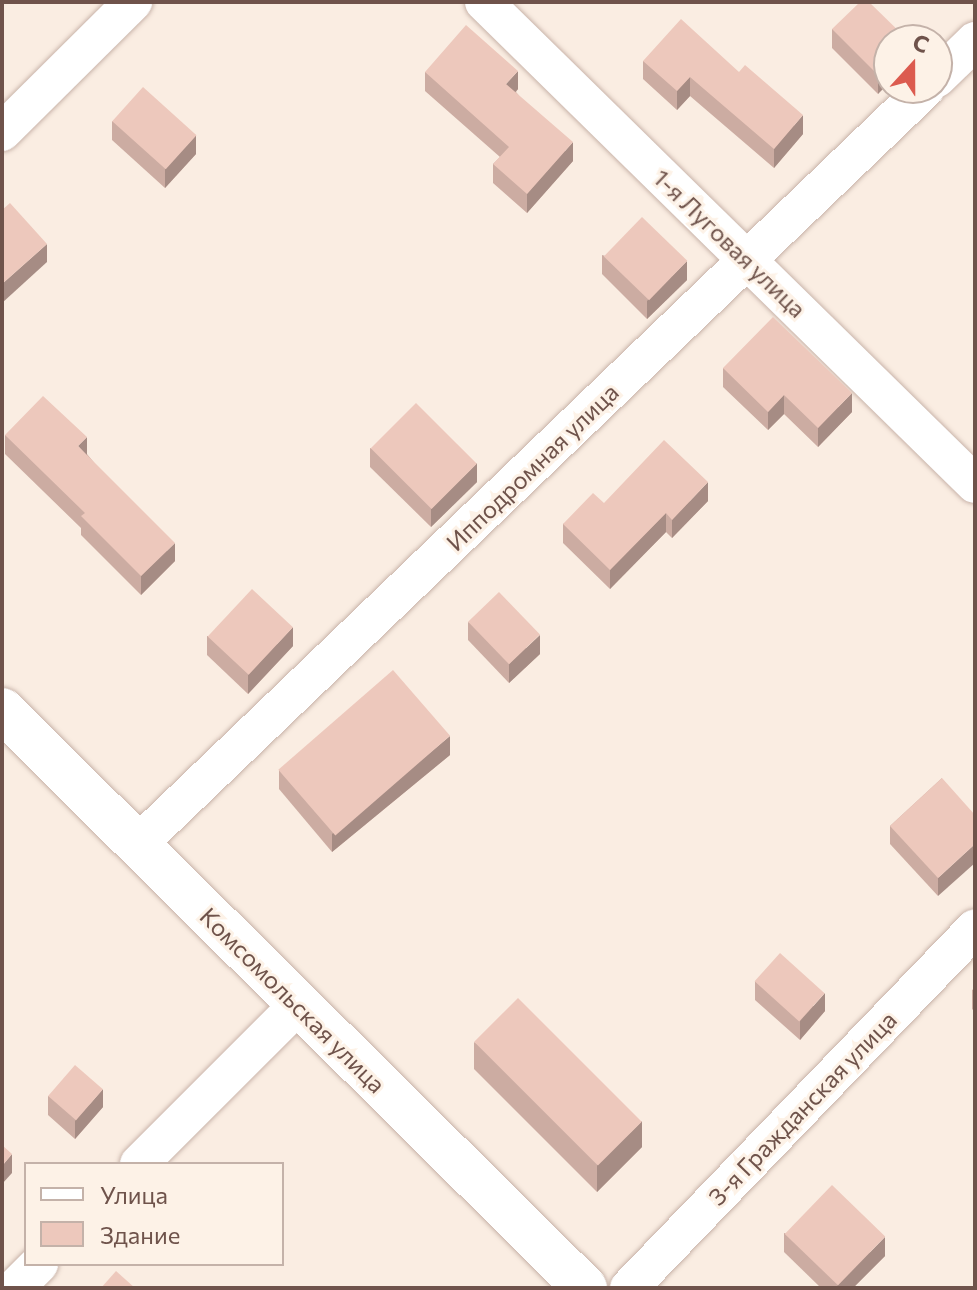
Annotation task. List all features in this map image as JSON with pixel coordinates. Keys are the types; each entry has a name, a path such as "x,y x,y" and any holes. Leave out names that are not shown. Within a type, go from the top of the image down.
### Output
{"main road":[{"name":"Комсомольская улица","path":"2,710 585,1288"}],"street":[{"path":"2,132 133,2"},
{"name":"1-я Луговая улица","path":"484,2 975,484"},
{"path":"953,62 975,41"},
{"name":"Ипподромная улица","path":"137,845 910,104"},
{"name":"3-я Гражданская улица","path":"629,1288 975,929"},
{"path":"141,1162 298,1005"},
{"path":"15,1288 37,1266"}],"building":[{"path":"860,2 869,2 892,24 873,24 873,70 832,29"},
{"path":"681,19 739,72 745,65 803,115 774,149 690,77 677,91 643,61"},
{"path":"466,25 518,71 506,84 573,142 527,194 493,164 509,147 425,72"},
{"path":"143,87 197,135 166,169 112,121"},
{"path":"10,203 47,244 2,284 2,210"},
{"path":"642,217 687,261 649,300 604,257"},
{"path":"773,317 852,393 818,428 784,395 768,412 723,368"},
{"path":"43,396 87,437 78,446 175,543 141,576 81,516 85,513 5,435"},
{"path":"416,403 477,464 432,509 371,448"},
{"path":"664,440 708,482 672,520 666,513 610,570 563,524 593,493 604,503"},
{"path":"252,589 293,627 249,675 208,637"},
{"path":"499,592 540,634 509,664 468,622"},
{"path":"393,670 450,736 335,835 278,770"},
{"path":"942,778 975,815 975,844 938,878 890,826"},
{"path":"780,953 825,993 799,1021 755,981"},
{"path":"518,998 642,1122 598,1166 474,1042"},
{"path":"75,1065 103,1089 76,1120 48,1096"},
{"path":"2,1145 12,1154 2,1166"},
{"path":"832,1185 885,1236 838,1285 785,1234"},
{"path":"116,1271 135,1288 101,1288"}]}
